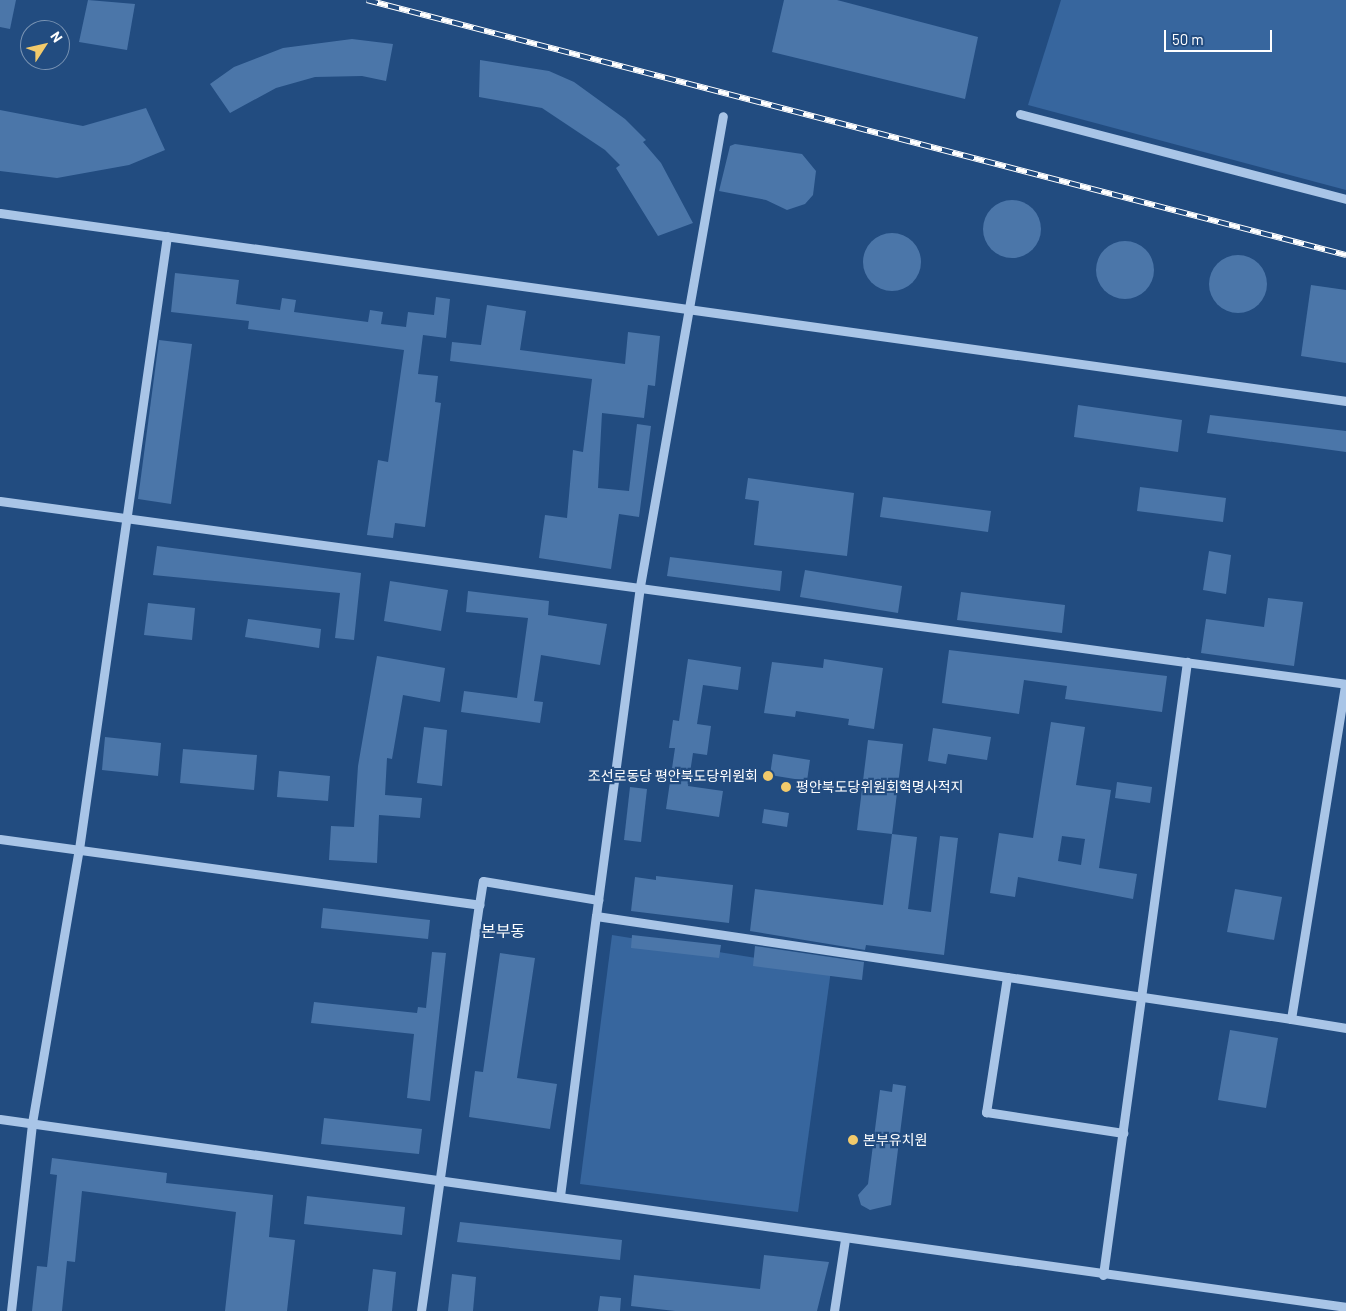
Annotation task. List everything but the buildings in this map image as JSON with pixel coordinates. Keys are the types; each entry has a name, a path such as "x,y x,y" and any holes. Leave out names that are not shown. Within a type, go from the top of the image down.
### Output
{"street":[{"path":"1020,114 1346,199"},
{"path":"560,1196 640,586 723,116"},
{"path":"0,213 690,306 1346,401"},
{"path":"12,1311 32,1123 79,849 167,236"},
{"path":"0,501 640,586 1345,684 1291,1019"},
{"path":"1103,1275 1187,662"},
{"path":"0,838 480,904"},
{"path":"421,1311 437,1178 484,881 598,900"},
{"path":"596,916 1346,1028"},
{"path":"1007,977 986,1112 1123,1133"},
{"path":"0,1119 437,1178 845,1239 1346,1307"},
{"path":"834,1311 845,1239"}],"shaded area":[{"path":"1061,0 1346,0 1346,190 1028,105"},
{"path":"612,935 831,970 798,1212 580,1184"}],"railway":[{"path":"367,0 1346,255"}],"place":[{"name":"조선로동당 평안북도당위원회","path":"768,776"},
{"name":"평안북도당위원회혁명사적지","path":"786,787"},
{"name":"본부유치원","path":"853,1140"}],"district":[{"name":"본부동","path":"503,931"}]}
